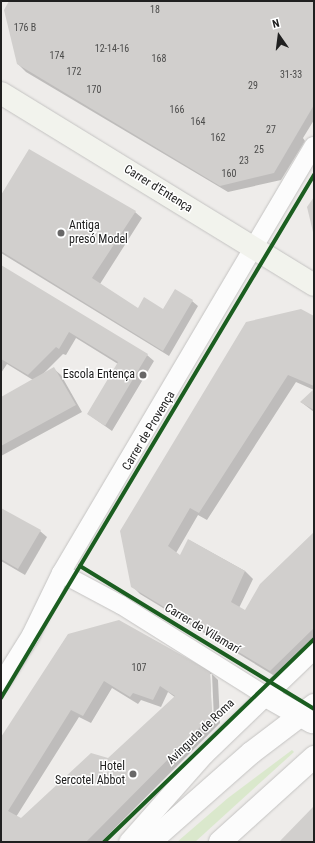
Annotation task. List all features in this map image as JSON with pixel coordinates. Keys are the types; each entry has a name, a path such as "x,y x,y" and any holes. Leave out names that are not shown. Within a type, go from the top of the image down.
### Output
{"main road":[{"name":"Carrer d'Entença","path":"1,93 314,285"}],"street":[{"name":"Carrer de Provença","path":"1,683 31,635 61,573 314,146"},
{"name":"Carrer de Vilamarí","path":"61,573 121,605 266,696"},
{"name":"Avinguda de Roma","path":"128,842 205,755 314,650"},
{"path":"266,696 309,715"},
{"path":"150,842 251,753 309,715"},
{"path":"220,842 314,756"}],"green space":[{"path":"292,750 294,752 195,842 177,842 228,798"}],"building":[{"path":"9,1 314,1 314,105 274,173 220,186 17,64 4,10"},
{"name":"Antiga presó Model","path":"29,149 136,211 92,278 138,308 144,297 163,309 175,289 193,300 163,351 1,251 1,195"},
{"path":"314,197 314,232 313,232 307,207"},
{"path":"1,265 148,354 105,426 87,414 118,362 69,332 59,349 56,347 28,375 1,359"},
{"path":"301,309 314,316 314,386 288,375 199,513 190,508 168,546 180,555 188,539 245,571 231,602 245,610 260,584 314,532 314,628 270,671 131,587 120,531 246,322"},
{"path":"54,367 76,405 1,446 1,397"},
{"path":"314,389 314,410 300,402"},
{"path":"1,508 41,530 18,569 1,559"},
{"path":"119,620 210,671 212,715 86,842 1,842 1,737 68,634","holes":["104,681 130,697 133,693 153,700 160,686 175,696 108,758 91,753 21,818 8,811 71,710 83,716"]},
{"path":"314,806 314,842 279,842"}],"cycle path":[{"path":"1,698 314,175"},
{"path":"80,566 314,709"},
{"path":"104,842 314,639"}],"place":[{"name":"Antiga presó Model","path":"61,233"},
{"name":"Escola Entença","path":"143,375"},
{"name":"Hotel Sercotel Abbot","path":"133,774"}]}
